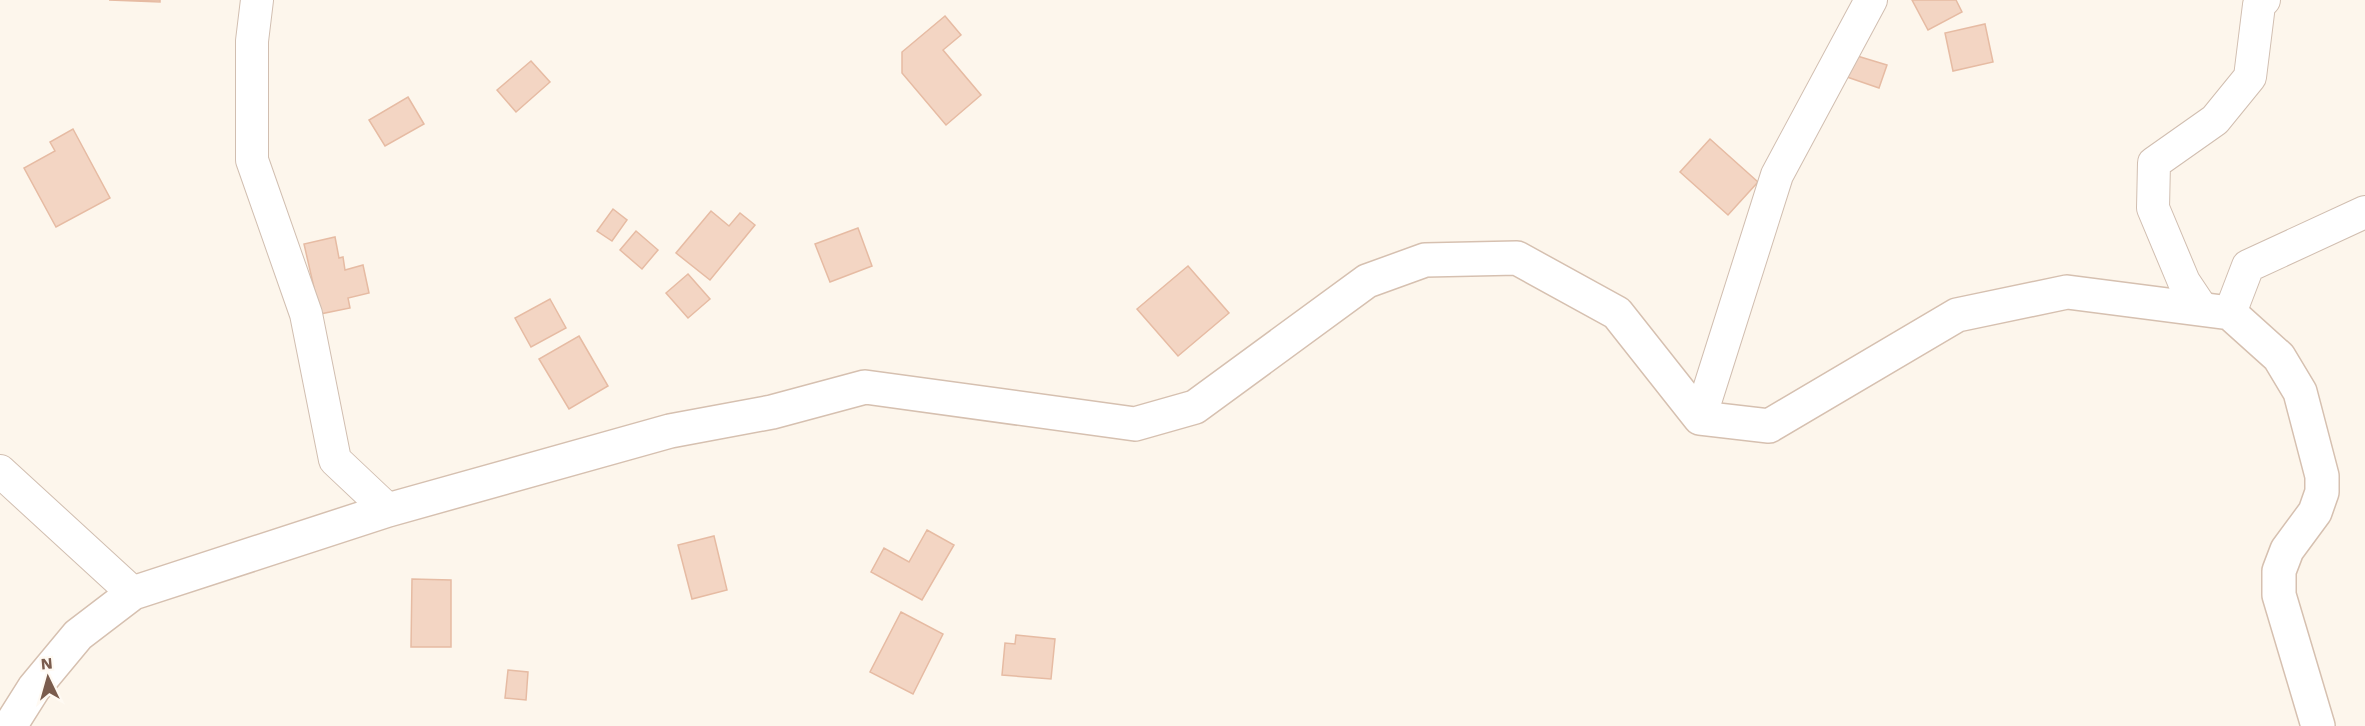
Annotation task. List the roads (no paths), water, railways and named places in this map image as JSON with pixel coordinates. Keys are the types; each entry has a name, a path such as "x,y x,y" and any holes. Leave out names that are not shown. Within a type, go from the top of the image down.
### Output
{"street":[{"path":"257,0 252,41 252,160 306,314 335,460 388,510"},
{"path":"1700,418 1777,175 1871,0"},
{"path":"2264,0 2259,5 2250,77 2215,120 2154,164 2153,208 2184,282 2216,311 2279,357 2300,392 2322,476 2322,492 2315,512 2287,550 2279,571 2278,595 2318,726"},
{"path":"2216,311 2248,266 2365,212"},
{"path":"10,726 34,687 78,635 133,592 388,510 670,431 772,412 865,387 1136,424 1195,407 1367,280 1425,260 1518,258 1617,313 1700,418 1769,426 1958,315 2067,292 2216,311"},
{"path":"0,471 133,592"}]}
